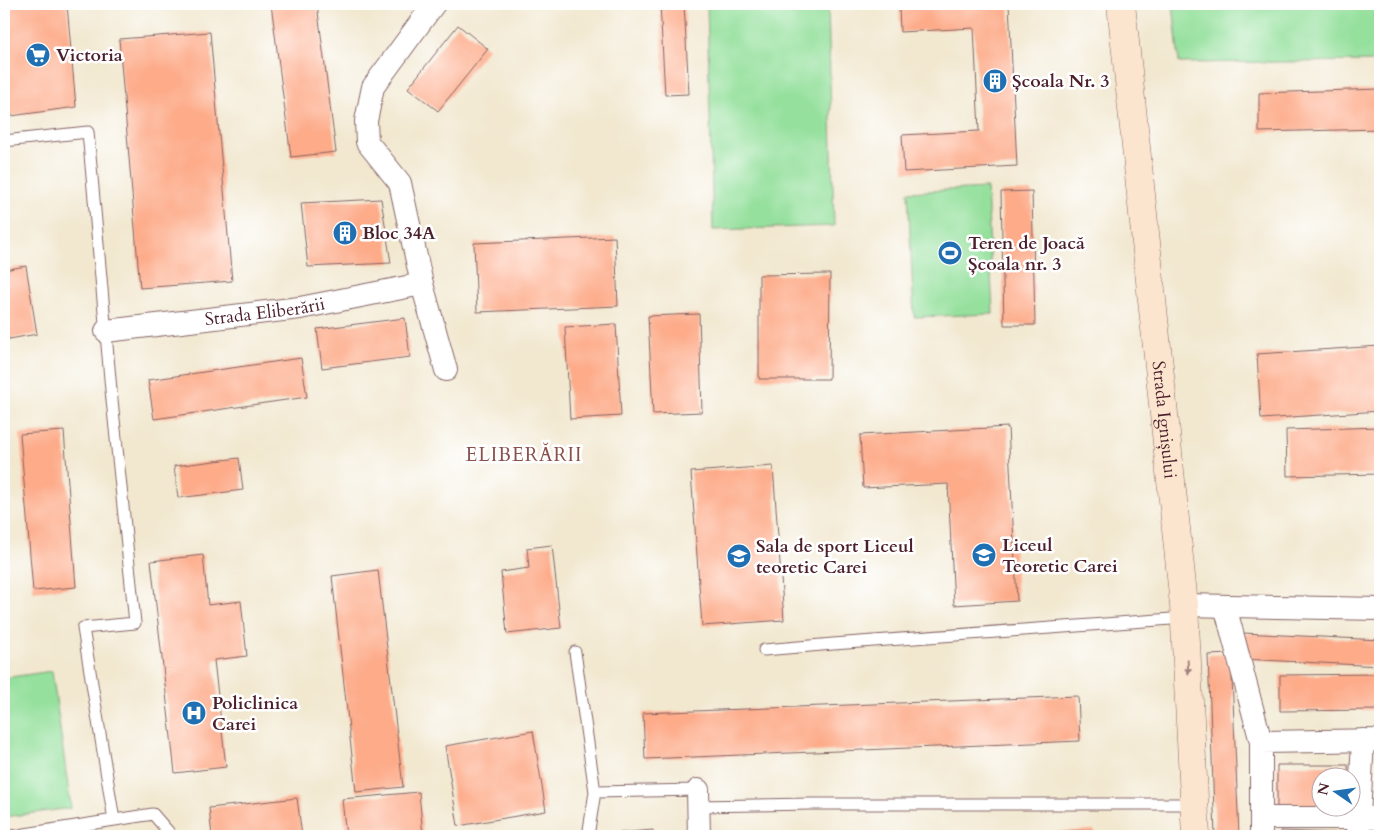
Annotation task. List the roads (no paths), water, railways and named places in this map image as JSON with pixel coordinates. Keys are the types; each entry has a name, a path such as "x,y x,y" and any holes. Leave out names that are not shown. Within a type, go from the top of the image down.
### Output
{"street":[{"path":"434,4 373,87 366,121 367,142 400,183 422,284 446,370"},
{"name":"Strada Ignișului","path":"1121,4 1185,611 1196,836"},
{"name":"Strada Eliberării","path":"106,331 300,308 422,284"},
{"path":"1185,611 1225,606 1380,609"},
{"path":"1225,606 1261,742 1261,827 1366,824 1372,740 1261,742"},
{"path":"698,798 699,836"}],"lane":[{"path":"4,141 88,132 111,390 135,622 83,628 114,820"},
{"path":"764,650 1185,611"},
{"path":"575,652 595,792 588,836"},
{"path":"595,792 810,804 1195,804"},
{"path":"12,836 153,814 172,836"}],"place":[{"name":"Victoria","path":"38,55"},
{"name":"Școala Nr. 3","path":"995,81"},
{"name":"Bloc 34A","path":"345,233"},
{"name":"Teren de Joacă Școala nr. 3","path":"950,253"},
{"name":"Liceul Teoretic Carei","path":"984,555"},
{"name":"Sala de sport Liceul teoretic Carei","path":"739,556"},
{"name":"Policlinica Carei","path":"194,713"}],"district":[{"name":"ELIBERĂRII","path":"524,455"}]}
